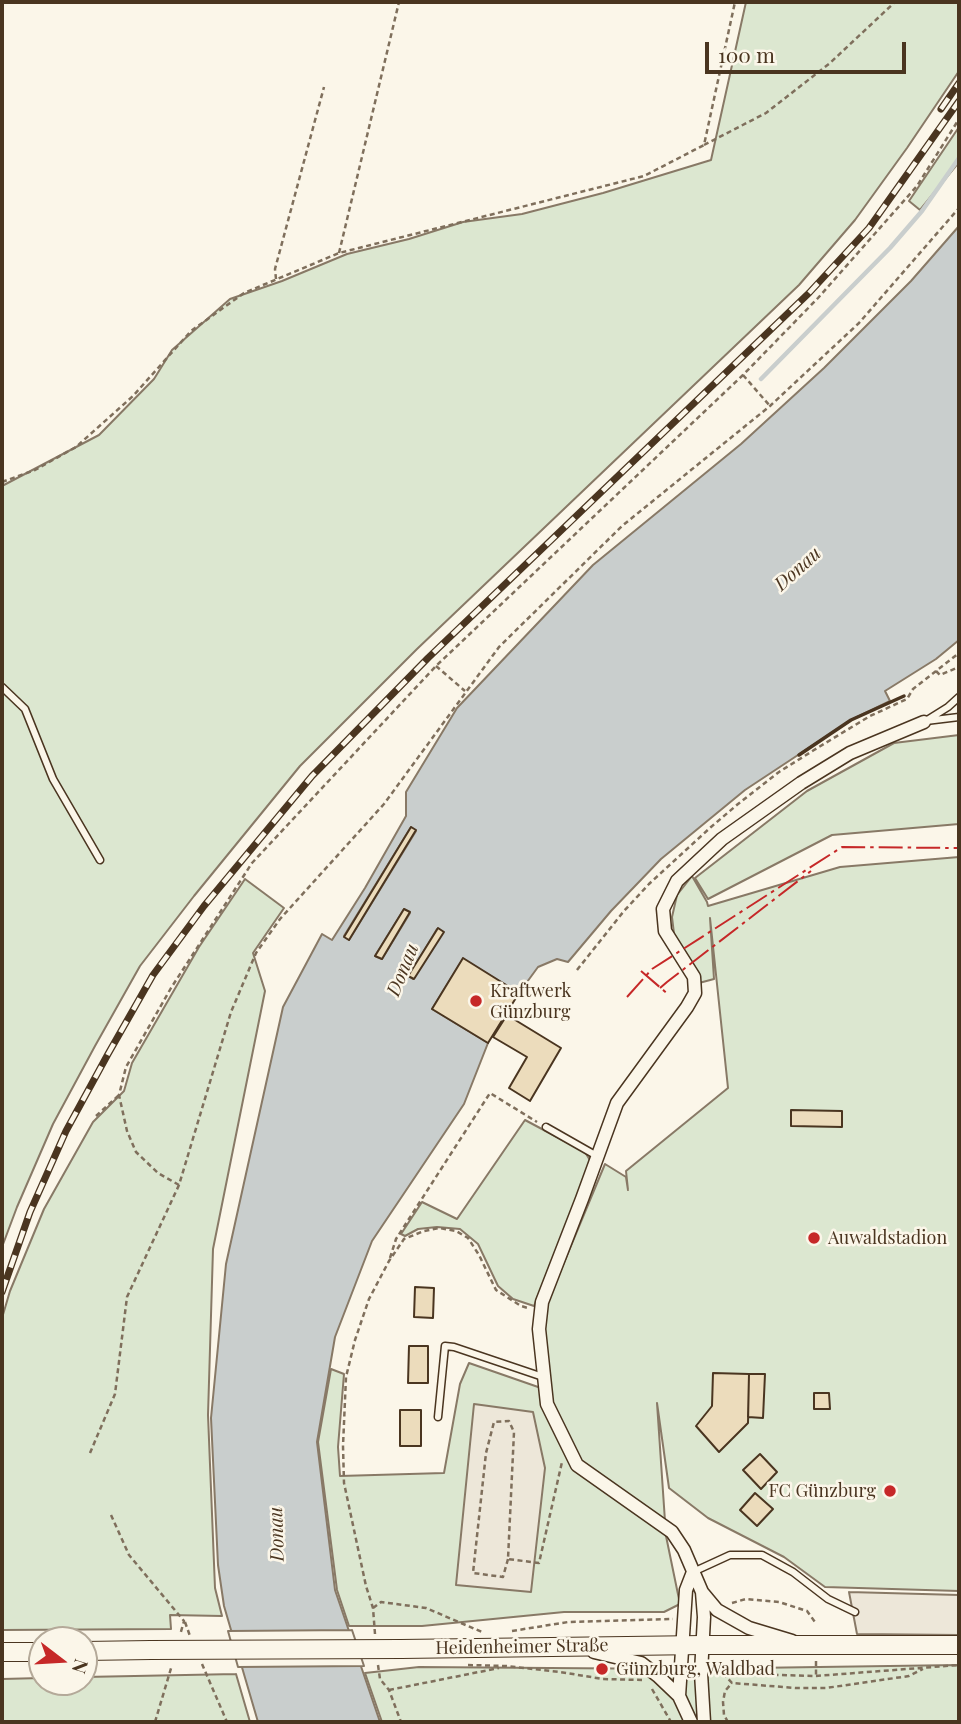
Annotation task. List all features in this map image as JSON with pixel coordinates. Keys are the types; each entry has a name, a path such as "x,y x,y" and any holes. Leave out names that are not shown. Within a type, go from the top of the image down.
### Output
{"main road":[{"name":"Heidenheimer Straße","path":"98,1645 151,1650 959,1645"},
{"path":"2,1652 28,1647"}],"street":[{"path":"806,1645 749,1628 717,1610 702,1592 684,1550 672,1532 578,1465 547,1404 539,1329 540,1311 618,1103 695,993 694,976 665,932 663,909 677,881 722,839 801,783 850,753 924,722"},
{"path":"679,1696 687,1590 693,1572"},
{"path":"702,1592 704,1617 701,1673 704,1722"},
{"path":"573,1647 641,1663 679,1696 691,1722"}],"lane":[{"path":"2,687 25,709 53,779 100,860"},
{"path":"924,722 959,697"},
{"path":"924,722 959,717"},
{"path":"546,1127 597,1156"},
{"path":"438,1417 445,1346 543,1377"},
{"path":"693,1572 730,1555 762,1555 793,1572 828,1599 855,1612"}],"path":[{"path":"339,253 398,2"},
{"path":"704,145 735,2"},
{"path":"2,482 35,470 76,447 133,396 191,331 244,293 339,253 644,176 766,113 830,63 895,2"},
{"path":"276,279 275,269 324,87"},
{"path":"179,1185 158,1173 136,1152 127,1130 119,1095 126,1067 171,988 251,863 436,666 743,375 818,298 917,186 959,119"},
{"path":"90,1453 115,1394 127,1297 179,1185 231,1012 256,953 281,919 384,804 499,647 622,526 770,406 859,323 959,208"},
{"path":"743,375 770,406"},
{"path":"577,970 624,911 711,827 779,772 870,716 906,699 913,689 959,653"},
{"path":"436,666 465,691"},
{"path":"936,671 940,675 959,667"},
{"path":"390,1261 396,1239 490,1093 546,1127"},
{"path":"96,1116 119,1095"},
{"path":"474,1635 486,1633 426,1608 381,1602 373,1608 344,1483 346,1377 369,1299 404,1239 424,1231 439,1228 456,1231 468,1238 496,1290 521,1306 540,1311"},
{"path":"509,1421 514,1432 508,1559 503,1577 474,1573 486,1453 494,1422 509,1421"},
{"path":"508,1559 539,1563 560,1464 571,1452"},
{"path":"111,1515 129,1555 184,1621 195,1647"},
{"path":"717,1610 746,1599 779,1602 807,1611 815,1622"},
{"path":"510,1631 568,1622 684,1618"},
{"path":"177,1646 184,1621"},
{"path":"157,1721 174,1658"},
{"path":"200,1659 227,1722"},
{"path":"816,1661 816,1676"},
{"path":"701,1673 816,1676 959,1665"},
{"path":"401,1722 389,1690 506,1666 603,1679 645,1681 658,1676"},
{"path":"723,1674 732,1683 826,1688 909,1676 926,1667"},
{"path":"645,1681 671,1722"},
{"path":"728,1722 724,1715 723,1702 725,1691 732,1683"}],"green space":[{"path":"746,2 959,2 959,71 855,220 799,285 417,649 300,766 194,896 140,966 95,1046 53,1124 2,1247 2,486 99,435 154,379 172,350 230,299 347,254 463,222 522,214 711,160"},
{"path":"959,127 959,162 920,210 909,201"},
{"path":"959,735 959,824 832,835 708,899 695,878 807,791 894,743"},
{"path":"959,857 959,1591 825,1587 784,1557 708,1518 669,1488 657,1403 666,1536 680,1604 664,1612 564,1612 422,1626 349,1626 337,1590 318,1442 331,1369 344,1374 338,1447 340,1476 444,1473 460,1384 469,1363 541,1388 545,1308 605,1164 626,1177 628,1190 626,1171 728,1088 710,918 714,979 699,983 675,942 672,917 677,895 692,876 708,906 840,867"},
{"path":"245,879 284,908 253,953 265,991 213,1249 208,1415 215,1588 222,1616 170,1615 171,1629 28,1626 28,1630 2,1630 2,1318 10,1291 44,1209 93,1122 124,1091 132,1063 199,947"},
{"path":"525,1120 585,1152 591,1162 534,1306 513,1299 498,1286 478,1244 460,1229 437,1227 418,1229 405,1236 401,1234 422,1202 457,1219"},
{"path":"959,1665 959,1722 382,1722 365,1673 419,1667 680,1669"},
{"path":"236,1674 250,1722 2,1722 2,1679 28,1678 28,1696 98,1696 98,1677"}],"shaded area":[{"path":"474,1404 533,1412 545,1468 531,1592 456,1585"},
{"path":"849,1592 959,1595 959,1635 857,1634"}],"water":[{"name":"Donau","path":"959,226 959,640 936,659 885,691 890,701 851,720 745,790 661,859 611,911 568,962 557,959 538,967 519,993 463,959 432,1009 488,1043 464,1104 372,1241 335,1337 317,1442 335,1590 380,1722 258,1722 224,1606 218,1565 211,1418 226,1264 283,1007 322,934 332,940 365,888 406,816 406,792 457,708 593,565 741,444 824,368 911,281","holes":["411,827 416,831 349,940 344,936","404,909 410,913 382,959 375,956","437,929 443,932 413,979 409,976"]}],"pier":[{"path":"352,1630 364,1666 238,1667 228,1631"}],"building":[{"path":"411,827 416,830 349,940 344,937"},
{"path":"404,909 410,912 382,959 375,956"},
{"path":"438,928 444,932 414,979 408,976"},
{"name":"Kraftwerk Günzburg","path":"463,958 519,993 488,1043 432,1009"},
{"path":"507,1015 561,1048 530,1101 509,1088 527,1057 493,1037"},
{"path":"791,1110 842,1111 842,1127 791,1126"},
{"path":"415,1287 434,1288 433,1318 414,1317"},
{"path":"409,1346 428,1346 428,1383 408,1383"},
{"path":"713,1373 749,1374 748,1423 719,1452 696,1426 712,1406"},
{"path":"749,1374 765,1374 763,1418 748,1417"},
{"path":"814,1393 829,1393 830,1409 814,1409"},
{"path":"400,1410 421,1410 421,1446 400,1446"},
{"path":"760,1454 777,1472 761,1489 743,1470"},
{"path":"755,1493 773,1509 757,1526 740,1510"}],"waterway":[{"path":"761,379 890,248 922,211 959,158"}],"railway":[{"path":"941,109 959,83"},
{"path":"2,1292 30,1212 66,1131 153,975 204,906 312,776 428,658 809,293 869,228 959,101"}],"wall":[{"path":"799,755 851,720 904,696"}],"power":[{"path":"627,997 652,969 842,847 959,848"},
{"path":"660,988 811,871"},
{"path":"641,971 669,995"}],"place":[{"name":"Kraftwerk Günzburg","path":"476,1001"},
{"name":"Auwaldstadion","path":"814,1238"},
{"name":"FC Günzburg","path":"890,1491"},
{"name":"Günzburg, Waldbad","path":"602,1669"}]}
